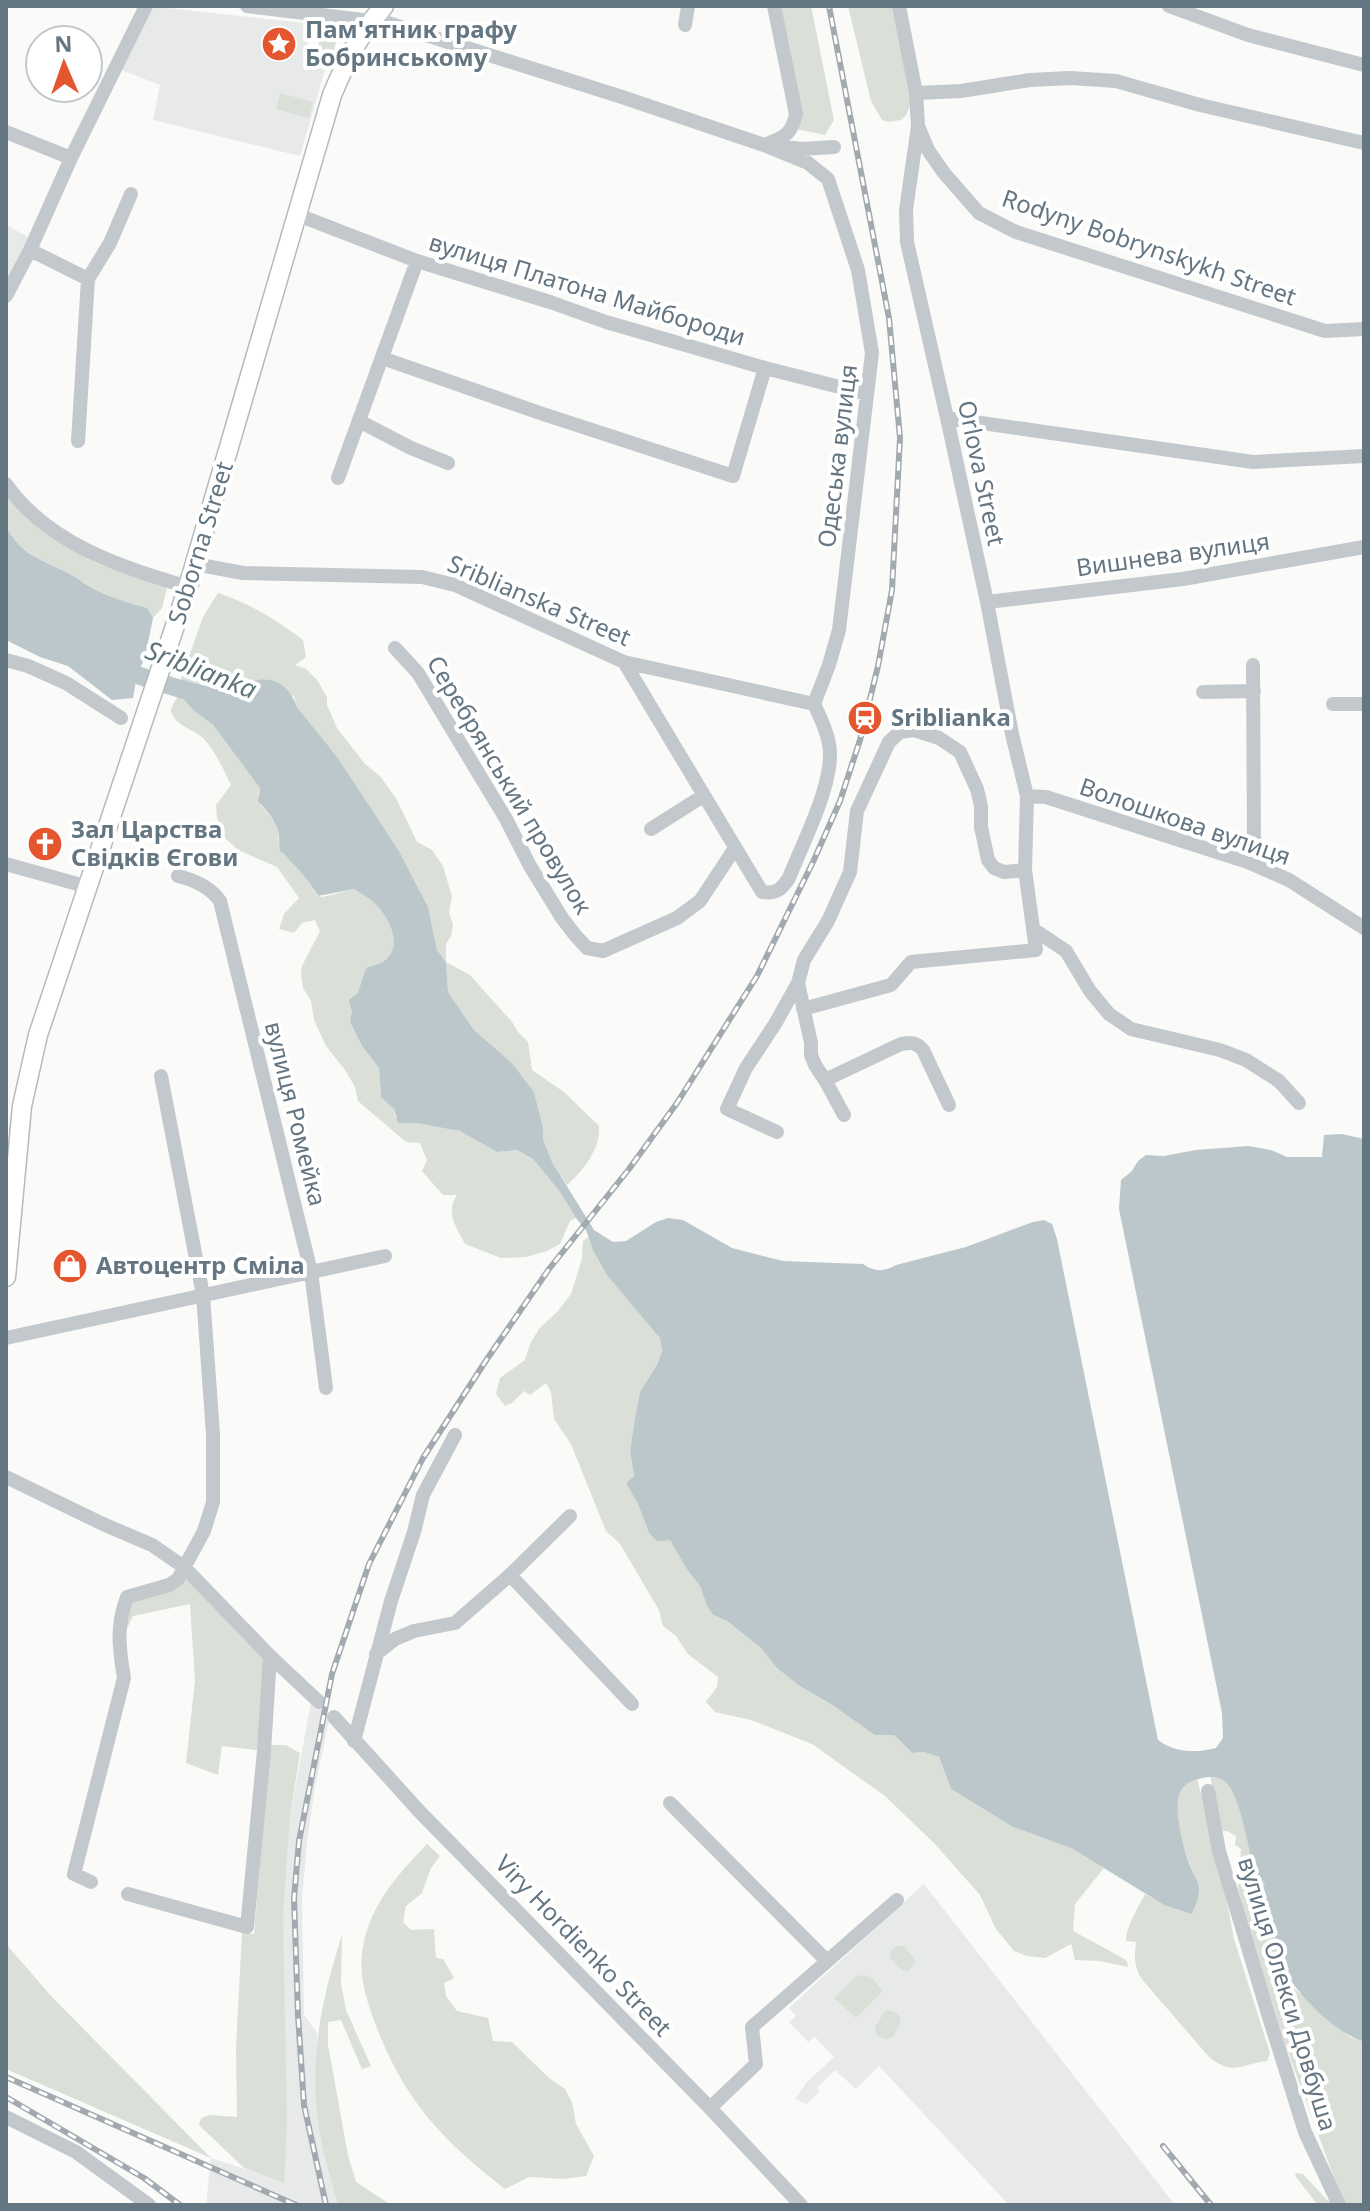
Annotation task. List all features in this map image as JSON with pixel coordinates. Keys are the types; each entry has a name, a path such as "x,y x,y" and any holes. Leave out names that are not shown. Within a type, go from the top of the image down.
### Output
{"main road":[{"name":"Soborna Street","path":"6,1277 14,1106 188,587 332,95 350,53 384,6"}],"street":[{"path":"6,296 146,6"},
{"path":"247,6 388,23 764,145 802,149 834,147"},
{"path":"685,25 688,6"},
{"path":"764,145 789,133 796,114 774,6"},
{"name":"Orlova Street","path":"803,1009 891,985 911,962 1036,950 1025,870 1027,796 907,242 906,210 918,126 916,93 899,6"},
{"path":"1169,6 1248,35 1364,65"},
{"path":"916,93 961,91 1030,80 1070,78 1116,81 1200,105 1364,143"},
{"name":"Rodyny Bobrynskykh Street","path":"918,126 928,150 944,173 979,213 1016,232 1325,331 1364,329"},
{"path":"6,132 71,158"},
{"name":"Одеська вулиця","path":"764,145 808,163 828,179 858,270 872,353 839,630 814,704"},
{"path":"78,441 88,279 110,243 131,194"},
{"name":"вулиця Платона Майбороди","path":"298,215 417,261 606,322 867,394"},
{"path":"30,250 88,279"},
{"path":"338,478 417,261"},
{"path":"382,358 733,476 765,368"},
{"path":"947,418 1253,462 1364,456"},
{"path":"359,421 448,463"},
{"path":"6,484 19,502 53,531 97,556 188,587"},
{"name":"Вишнева вулиця","path":"987,602 1183,579 1364,547"},
{"name":"Sriblianska Street","path":"195,564 243,573 433,579 455,585 624,662 814,704"},
{"name":"Серебрянський провулок","path":"395,648 418,673 506,819 530,866 562,918 587,948 603,951 677,918 700,901 735,848"},
{"path":"6,660 66,683 121,718"},
{"path":"624,662 762,892 782,890 827,781 830,751 825,728 814,704"},
{"path":"1248,862 1254,844 1253,665"},
{"path":"1203,692 1254,691"},
{"path":"1333,704 1364,704"},
{"path":"777,1132 727,1109 746,1068 798,983 804,960 828,921 850,872 857,811 889,742 900,732 914,730 939,738 960,752 977,789 988,860 994,868 1004,872 1025,870"},
{"path":"651,829 703,796"},
{"name":"Волошкова вулиця","path":"1027,796 1046,797 1248,862 1289,880 1364,928"},
{"path":"6,864 88,887"},
{"name":"вулиця Ромейка","path":"178,876 215,893 220,901 311,1272 326,1388"},
{"path":"1033,929 1066,951 1090,991 1109,1014 1131,1029 1220,1050 1246,1060 1279,1081 1299,1103"},
{"path":"798,983 811,1055 844,1115"},
{"path":"825,1080 901,1044 917,1043 949,1105"},
{"path":"91,1882 74,1874 124,1678 119,1645 120,1615 127,1597 175,1582 204,1531 213,1502 213,1434 203,1295 161,1076"},
{"path":"6,1338 385,1256"},
{"path":"354,1741 423,1495 455,1435"},
{"path":"6,1477 152,1545 184,1567 319,1702"},
{"path":"376,1654 395,1639 414,1631 455,1623 570,1516"},
{"path":"152,1545 179,1550 199,1540"},
{"path":"510,1575 632,1704"},
{"path":"128,1894 247,1927 270,1656"},
{"name":"Viry Hordienko Street","path":"334,1717 419,1811 801,2205"},
{"name":"вулиця Олекси Довбуша","path":"1208,1791 1219,1851 1305,2132 1339,2205"},
{"path":"670,1803 827,1961"},
{"path":"710,2108 756,2064 752,2027 897,1900"},
{"path":"6,2117 76,2152 149,2205"}],"shaded area":[{"path":"150,6 313,24 305,54 328,60 300,156 153,120 160,85 119,69"},
{"path":"774,6 811,6 834,120 825,135 792,128"},
{"path":"848,6 898,6 916,94 901,120 882,120 871,101"},
{"path":"315,21 337,26 338,35 331,61 304,54 307,45 318,47 322,30 314,27"},
{"path":"280,93 313,102 309,118 276,109"},
{"path":"6,225 30,238 6,281"},
{"path":"6,488 78,551 99,564 167,588 162,608 153,618 147,608 98,591 70,574 43,563 13,541 6,525"},
{"path":"6,526 17,543 32,555 100,592 147,608 153,618 133,698 112,700 68,666 40,657 6,640"},
{"path":"218,593 262,613 303,640 306,657 295,665 306,669 317,680 327,697 327,705 337,728 397,800 417,842 432,850 443,866 452,897 449,912 453,925 446,944 446,962 437,950 428,907 399,851 338,758 297,707 294,696 256,681 218,687 181,679 203,617"},
{"path":"181,679 219,687 271,680 291,695 338,758 399,851 428,907 437,950 446,962 448,992 474,1030 512,1063 534,1092 543,1139 552,1162 594,1230 613,1242 626,1241 668,1218 683,1220 732,1248 783,1261 863,1264 879,1270 966,1247 1033,1222 1044,1220 1052,1224 1158,1740 1179,1750 1216,1748 1223,1738 1222,1713 1119,1209 1121,1180 1146,1155 1164,1156 1248,1146 1287,1157 1322,1157 1324,1135 1342,1134 1364,1139 1364,2042 1341,2030 1318,2012 1283,1969 1287,1963 1270,1925 1262,1888 1265,1885 1260,1876 1253,1873 1237,1803 1222,1779 1208,1777 1190,1782 1185,1785 1178,1800 1182,1840 1199,1886 1192,1914 1164,1905 1073,1849 1013,1827 951,1789 939,1757 924,1752 912,1753 894,1735 875,1735 798,1685 777,1668 761,1648 727,1621 713,1615 700,1586 670,1540 657,1541 649,1533 626,1483 634,1476 630,1451 640,1392 658,1363 662,1351 660,1338 607,1275 586,1230 533,1159 517,1150 497,1152 460,1131 417,1123 398,1123 394,1109 381,1097 379,1068 362,1046 350,1022 352,1012 349,1000 358,993 366,968 384,961 393,946 394,938 388,920 371,900 354,889 318,896 280,851 278,829 258,801 260,788 213,725 179,694"},
{"path":"179,694 213,725 260,788 261,806 278,829 278,841 317,896 354,889 371,900 388,920 394,938 393,946 384,961 366,968 350,1022 362,1046 379,1068 381,1096 394,1109 395,1117 460,1131 497,1152 517,1150 533,1159 576,1218 570,1221 560,1244 526,1257 501,1258 465,1244 452,1213 457,1195 443,1195 422,1171 427,1160 420,1143 406,1142 358,1101 355,1087 326,1046 314,1020 311,1001 303,988 302,966 320,931 315,920 302,923 294,933 279,929 284,914 299,898 277,867 238,850 225,838 217,818 216,805 231,785 205,740 173,716 171,709"},
{"path":"446,962 470,975 528,1042 532,1070 564,1092 599,1126 597,1143 590,1158 567,1185 552,1162 543,1139 543,1126 534,1092 512,1063 474,1030 448,992"},
{"path":"588,1237 611,1279 660,1338 662,1351 658,1363 640,1392 630,1451 634,1476 626,1483 649,1533 670,1540 700,1586 713,1615 727,1621 761,1648 777,1668 798,1685 894,1735 912,1753 924,1752 939,1757 951,1789 1013,1827 1073,1849 1104,1868 1075,1904 1073,1931 1121,1957 1127,1961 1128,1967 1075,1960 1071,1944 1045,1958 1014,1951 996,1929 980,1895 935,1844 885,1796 812,1744 751,1720 715,1712 706,1702 717,1687 718,1677 688,1654 676,1636 663,1626 659,1610 620,1544 606,1531 571,1444 554,1419 551,1392 546,1383 530,1395 524,1391 505,1406 496,1394 500,1378 525,1360 539,1329 571,1294 582,1259 583,1241"},
{"path":"181,1574 270,1656 264,1751 222,1746 218,1775 186,1763 195,1680 190,1604 133,1616 119,1645 127,1597"},
{"path":"312,1696 330,1716 315,1787 302,1899 304,2015 317,2033 316,2104 338,2205 206,2205 211,2158 284,2182 283,1920 290,1816"},
{"path":"270,1745 286,1745 300,1753 290,1816 283,1920 287,2122 284,2183 244,2168 199,2125 201,2118 209,2115 237,2117 236,2048 242,1933 254,1934"},
{"path":"1210,1775 1223,1778 1235,1795 1244,1822 1253,1872 1260,1876 1265,1885 1294,1988 1350,2037 1364,2042 1364,2205 1318,2205 1296,2177 1295,2173 1303,2174 1327,2200 1340,2194 1284,2041 1247,1923 1238,1888 1241,1849 1235,1845 1236,1836 1220,1831"},
{"path":"1197,1779 1219,1860 1234,1939 1270,2053 1267,2061 1231,2068 1210,2058 1141,1978 1136,1964 1136,1942 1126,1941 1130,1924 1145,1894 1164,1905 1199,1886 1186,1852 1178,1810 1183,1787"},
{"path":"427,1844 440,1856 431,1868 422,1893 406,1906 403,1922 411,1930 434,1929 436,1958 443,1959 454,1978 444,1983 446,1996 457,2011 488,2018 493,2041 512,2042 565,2089 572,2102 576,2124 594,2156 586,2176 563,2179 529,2177 505,2189 443,2135 412,2096 386,2050 365,1990 363,1946 376,1908 399,1874"},
{"path":"924,1884 1175,2205 1009,2205 879,2066 856,2089 835,2070 817,2088 820,2091 807,2104 795,2099 807,2082 834,2057 815,2037 808,2042 789,2022 796,2016 789,2008"},
{"path":"342,1935 341,1984 346,2010 371,2066 362,2069 341,2020 328,2022 328,2045 348,2155 356,2182 391,2205 338,2205 319,2129 315,2081 318,2039 325,1997"},
{"path":"6,1944 52,1997 211,2158 6,2069"},
{"path":"903,1946 915,1959 908,1971 903,1971 890,1958 891,1950"},
{"path":"861,1975 871,1977 883,1991 856,2018 834,1998"},
{"path":"885,2011 895,2013 901,2021 893,2037 886,2039 877,2036 875,2027"}],"waterway":[{"name":"Sriblianka","path":"118,664 137,675 202,696"}],"railway":[{"path":"326,2205 304,2105 294,1898 299,1841 332,1674 369,1564 423,1458 487,1359 549,1269 677,1103 757,976 840,801 860,740 878,666 892,590 900,438 889,318 829,6"},
{"path":"6,2077 296,2205"},
{"path":"6,2097 144,2178 180,2205"},
{"path":"1163,2146 1211,2205"}],"place":[{"name":"Пам'ятник графу Бобринському","path":"279,44"},
{"name":"Sriblianka","path":"865,718"},
{"name":"Зал Царства Свідків Єгови","path":"45,844"},
{"name":"Автоцентр Сміла","path":"70,1266"}]}
